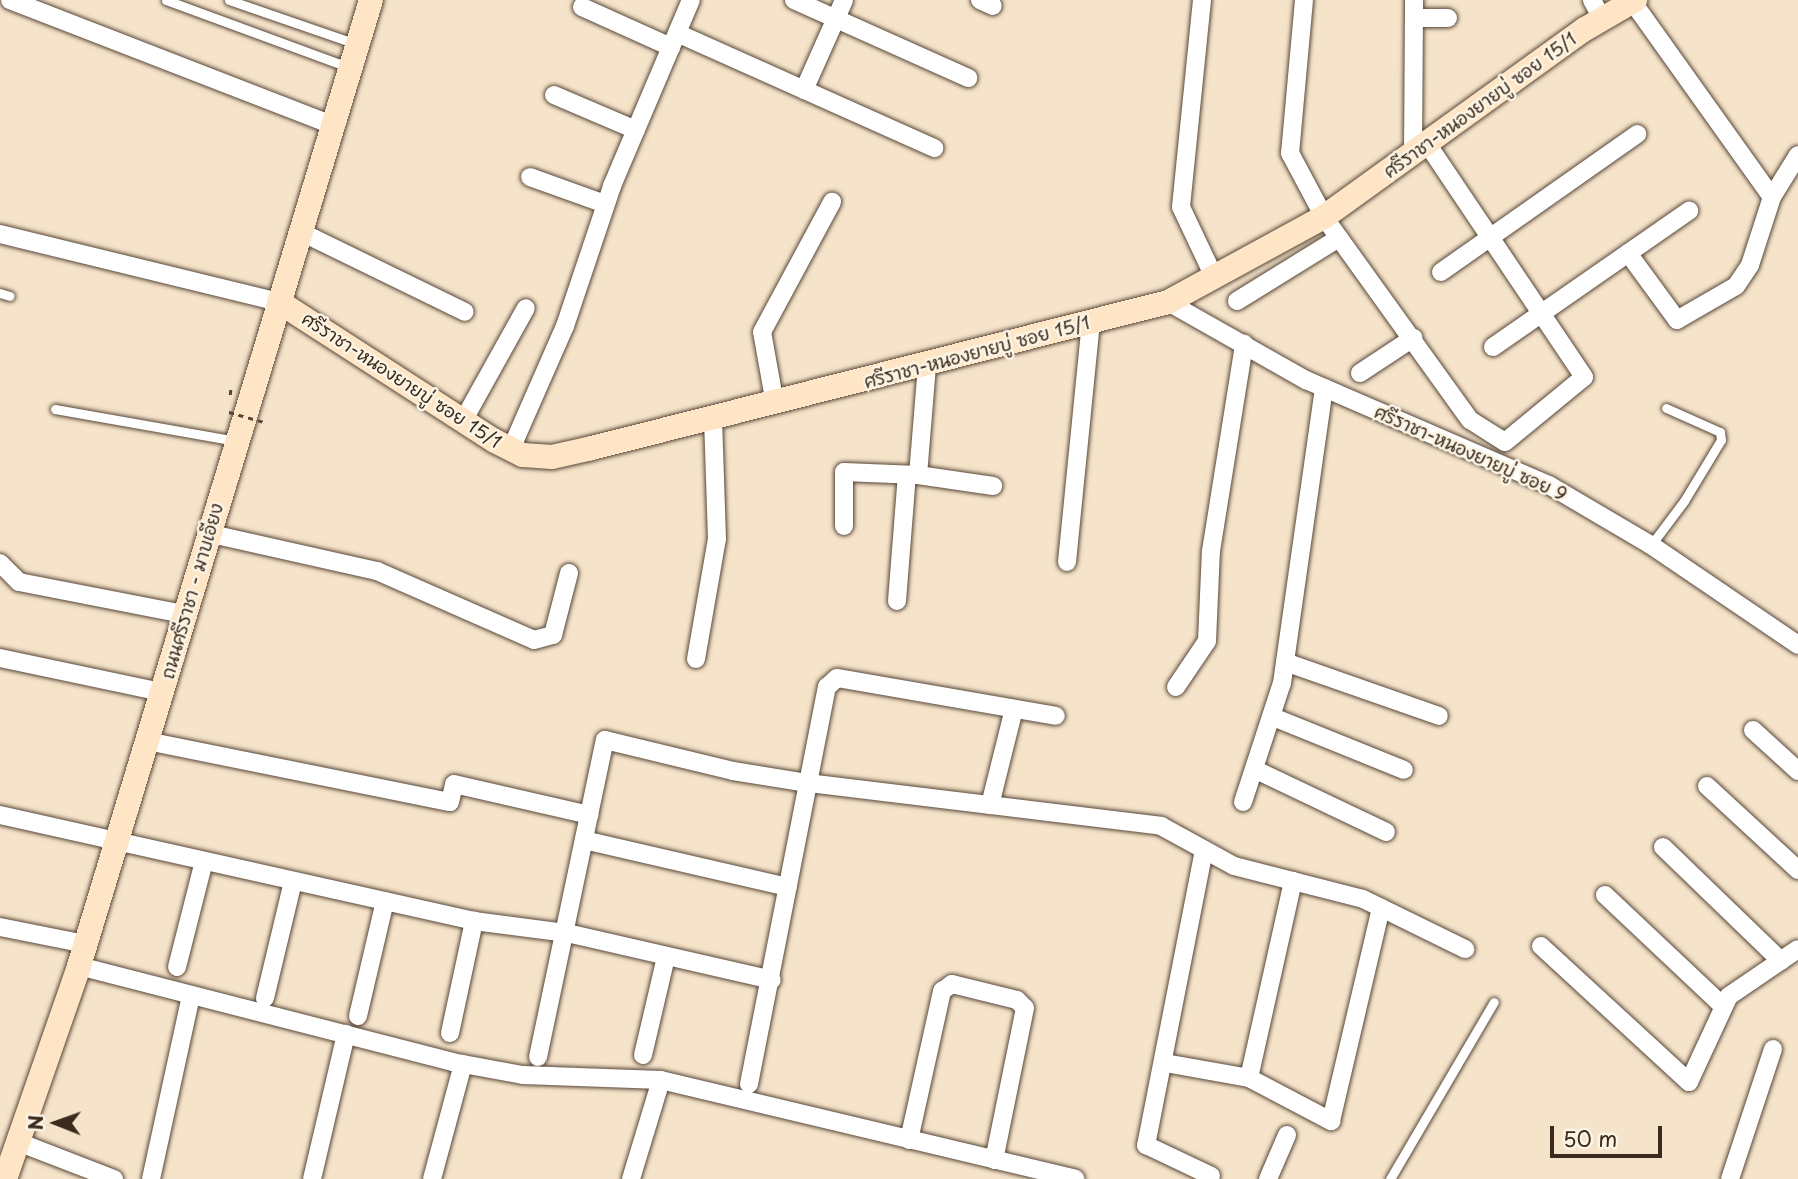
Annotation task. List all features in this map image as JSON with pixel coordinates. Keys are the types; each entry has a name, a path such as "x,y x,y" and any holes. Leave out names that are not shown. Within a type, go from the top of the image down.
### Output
{"street":[{"path":"10,0 333,125"},
{"name":"ถนนศรีราชา - มาบเอียง","path":"4,1174 18,1142 82,955 207,533 371,0"},
{"path":"511,449 565,326 606,204 691,0"},
{"path":"794,0 968,78"},
{"path":"804,89 844,0"},
{"path":"1202,0 1181,207 1215,279"},
{"path":"1304,0 1290,153 1324,217 1470,420 1505,442 1584,377 1492,240 1420,148 1414,9 1448,18"},
{"path":"1633,1 1772,197"},
{"name":"ศรีราชา-หนองยายบู่ ซอย 15/1","path":"279,302 511,449 523,455 552,457 927,366 1168,302 1215,279 1324,217 1420,148 1597,9 1633,1"},
{"path":"582,8 804,89 934,148"},
{"path":"554,95 636,130"},
{"path":"1441,272 1492,240 1637,134"},
{"path":"1628,253 1677,320 1736,286 1750,265 1772,197 1798,155"},
{"path":"530,177 606,204"},
{"path":"775,404 762,332 832,202"},
{"path":"1493,347 1689,211"},
{"path":"301,232 465,312"},
{"path":"0,234 279,302"},
{"path":"1237,301 1339,238"},
{"name":"ศรีราชา-หนองยายบู่ ซอย 9","path":"1168,302 1324,388 1549,485 1651,545 1798,645"},
{"path":"463,421 526,308"},
{"path":"1067,562 1091,323"},
{"path":"1360,373 1413,338"},
{"path":"1176,687 1207,641 1211,551 1244,344"},
{"path":"897,601 927,366"},
{"path":"1243,802 1273,717 1285,662 1324,388"},
{"path":"696,659 717,539 713,419"},
{"path":"844,526 844,472 912,475 993,486"},
{"path":"207,533 377,571 534,640 553,635 569,573"},
{"path":"0,563 19,582 184,614"},
{"path":"0,658 162,692"},
{"path":"1285,662 1439,716"},
{"path":"749,1084 772,980 827,687 837,678 1056,716"},
{"path":"990,805 1014,709"},
{"path":"1273,717 1404,771"},
{"path":"1753,730 1798,771"},
{"path":"538,1057 567,933 605,740 733,771 808,783 1161,826 1234,866 1381,908 1465,949"},
{"path":"147,741 450,802 454,784 589,816"},
{"path":"1256,770 1385,832"},
{"path":"1707,786 1798,870"},
{"path":"1,820 118,839 204,861 474,921 567,933 772,980"},
{"path":"584,840 788,887"},
{"path":"1663,847 1781,961"},
{"path":"1204,850 1165,1063 1146,1145 1211,1176"},
{"path":"177,967 204,861"},
{"path":"265,998 293,881"},
{"path":"1249,1078 1293,881"},
{"path":"1605,895 1724,1007"},
{"path":"358,1016 385,901"},
{"path":"1165,1063 1249,1078 1331,1121 1381,908"},
{"path":"450,1033 474,921"},
{"path":"0,926 191,995 463,1063 523,1074 662,1080 994,1160 1041,1175 1075,1179"},
{"path":"1541,946 1689,1083 1729,996 1798,949"},
{"path":"642,1055 666,957"},
{"path":"909,1140 942,990 951,984 1017,1000 1025,1008 994,1160"},
{"path":"151,1179 191,995"},
{"path":"312,1179 346,1034"},
{"path":"1730,1179 1773,1049"},
{"path":"432,1179 463,1063"},
{"path":"631,1179 662,1080"},
{"path":"1268,1179 1287,1135"},
{"path":"18,1142 114,1179"}],"lane":[{"path":"166,0 354,56"},
{"path":"229,0 354,56"},
{"path":"0,293 10,296"},
{"path":"1651,545 1684,501 1721,440 1720,432 1667,408"},
{"path":"55,409 237,441"},
{"path":"1390,1179 1494,1002"}],"path":[{"path":"229,412 264,422"}]}
